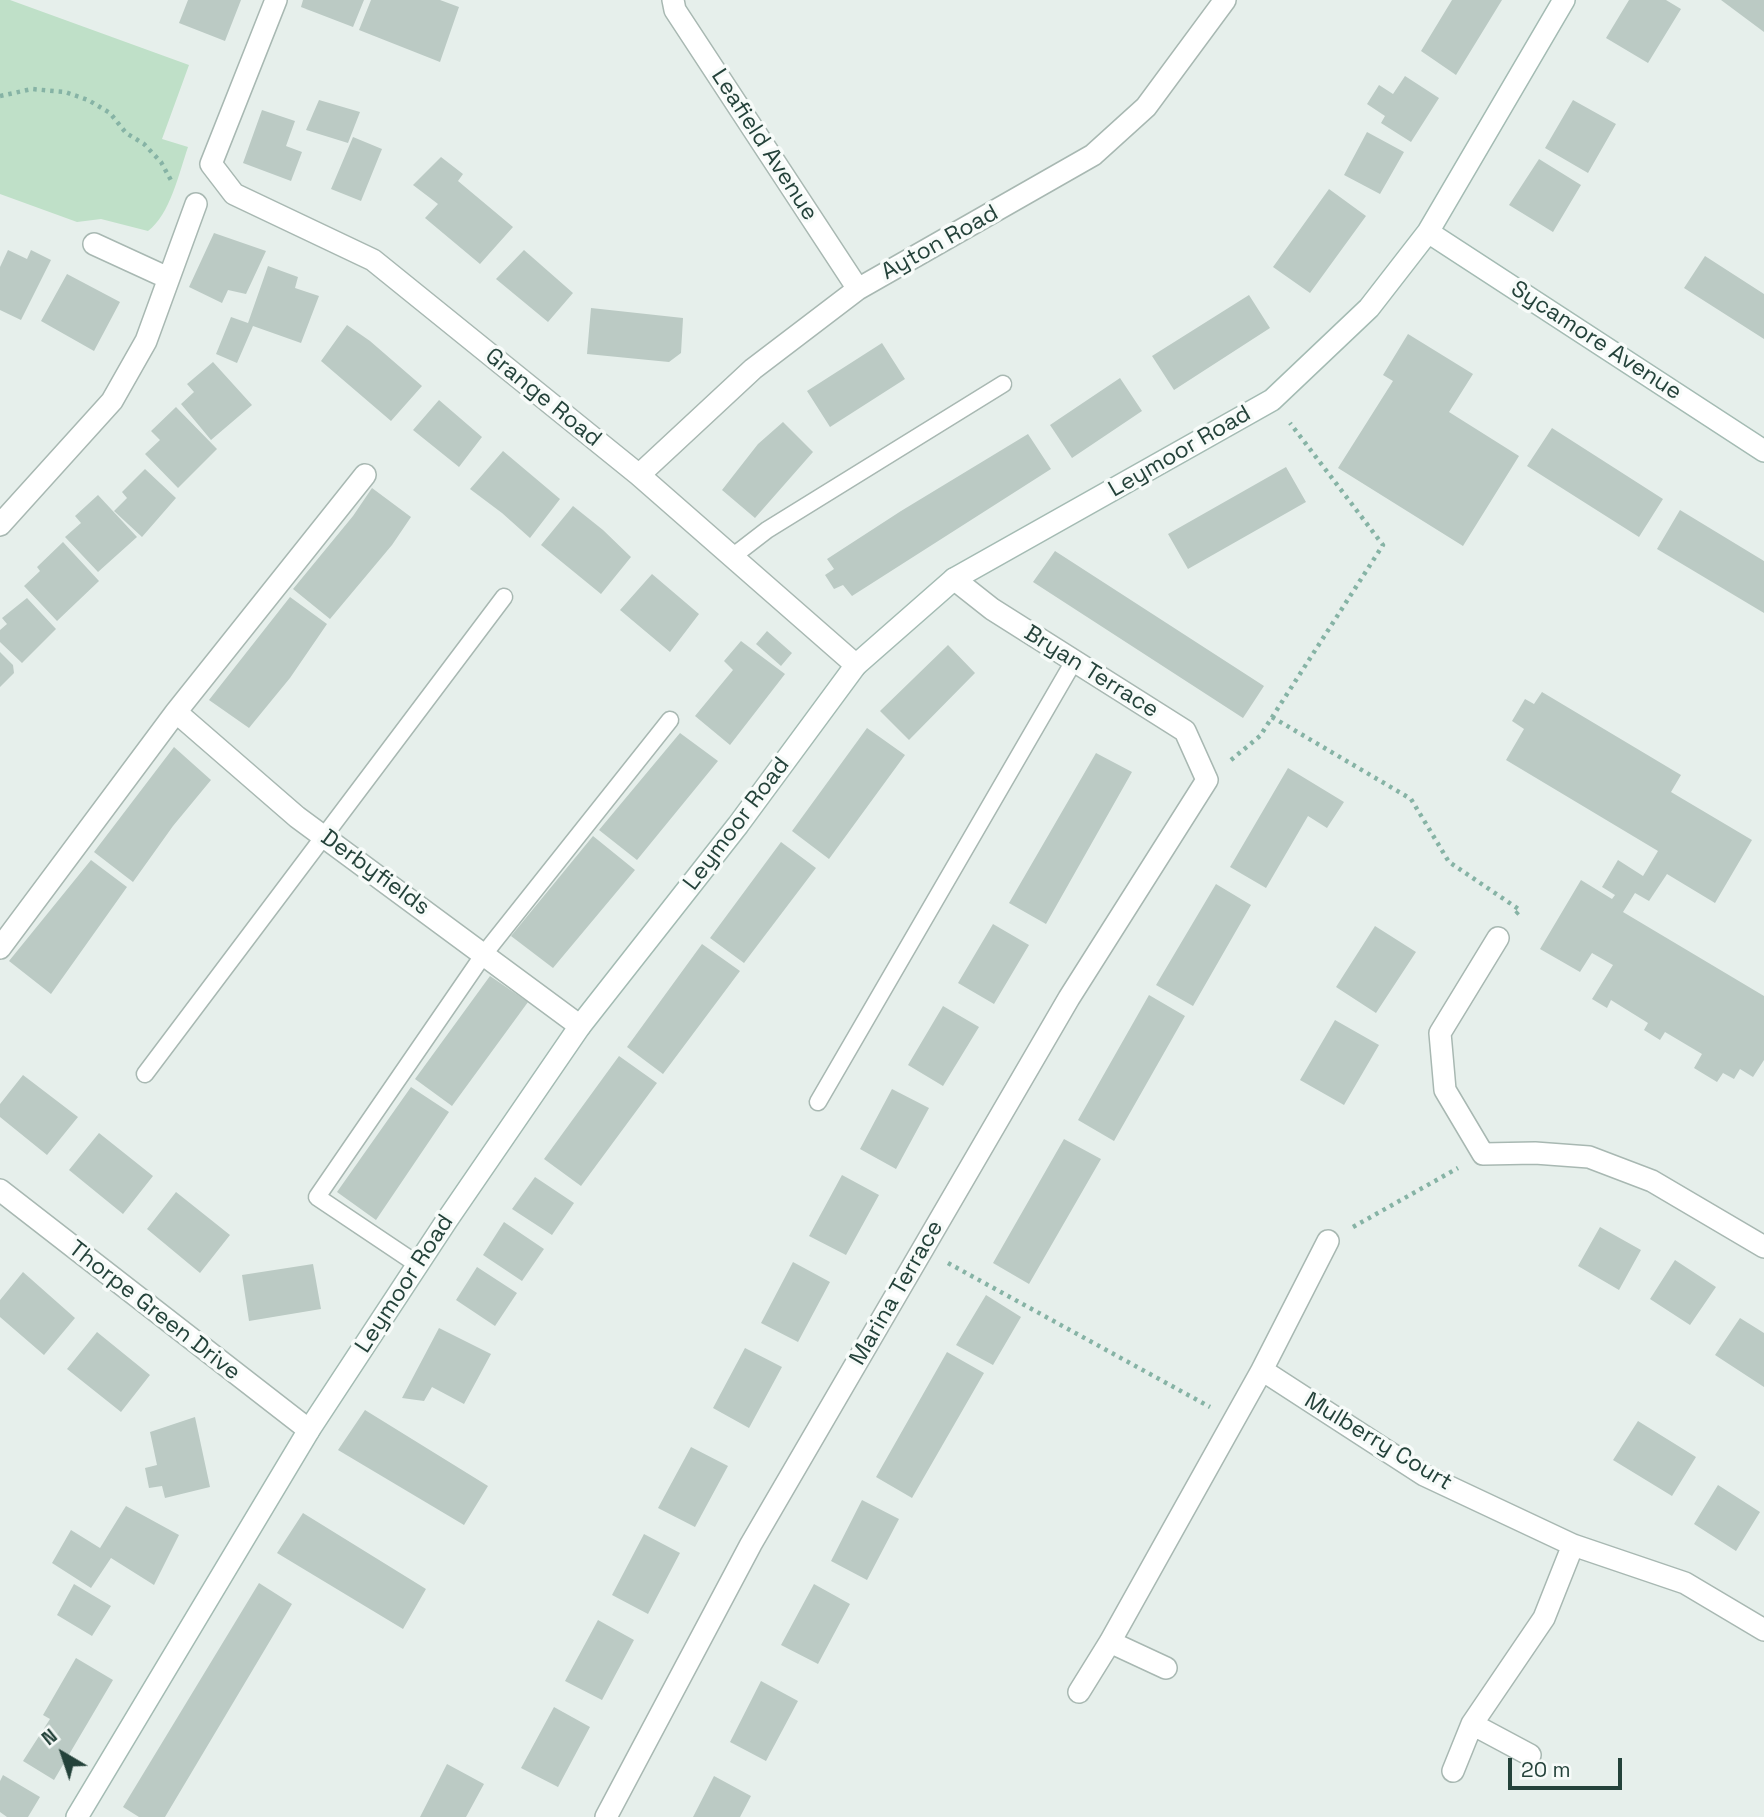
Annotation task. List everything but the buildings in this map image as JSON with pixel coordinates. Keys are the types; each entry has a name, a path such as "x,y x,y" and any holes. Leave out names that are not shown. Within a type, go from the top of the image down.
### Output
{"street":[{"name":"Grange Road","path":"276,0 211,164 234,194 373,260 639,475 856,665"},
{"name":"Leafield Avenue","path":"673,0 674,10 858,289"},
{"name":"Ayton Road","path":"639,475 753,369 858,289 1093,155 1146,107 1225,0"},
{"name":"Leymoor Road","path":"77,1817 309,1430 418,1264 580,1026 738,825 856,665 954,579 1272,400 1369,308 1428,232 1564,0"},
{"path":"0,525 112,401 146,341 196,204"},
{"name":"Sycamore Avenue","path":"1428,232 1764,451"},
{"path":"94,244 168,278"},
{"path":"0,948 176,712 365,475"},
{"name":"Bryan Terrace","path":"954,579 992,609 1185,731 1207,780"},
{"name":"Derbyfields","path":"176,712 297,817 580,1026"},
{"name":"Marina Terrace","path":"606,1817 751,1544 1069,998 1207,780"},
{"path":"1498,938 1440,1033 1446,1090 1483,1154 1535,1153 1589,1157 1652,1181 1764,1247"},
{"name":"Thorpe Green Drive","path":"0,1190 309,1430"},
{"path":"1079,1692 1110,1642 1262,1370 1328,1241"},
{"name":"Mulberry Court","path":"1262,1370 1424,1475 1573,1545 1685,1583 1764,1630"},
{"path":"1453,1772 1472,1724 1544,1618 1573,1545"},
{"path":"1110,1642 1166,1668"},
{"path":"1472,1724 1530,1755"}],"lane":[{"path":"732,557 766,530 1003,384"},
{"path":"145,1074 504,597"},
{"path":"818,1102 1074,661"},
{"path":"418,1264 317,1197 484,954 670,720"}],"path":[{"path":"0,96 32,89 65,92 89,100 110,113 126,132 144,144 161,162 172,184 181,187"},
{"path":"1207,780 1260,736 1383,545 1272,400"},
{"path":"1272,717 1411,799 1449,862 1520,910 1498,938"},
{"path":"1328,1241 1483,1154"},
{"path":"922,1249 1234,1420"}],"green space":[{"path":"0,0 10,0 189,65 162,139 188,147 168,204 156,224 148,231 101,219 77,222 0,194"}]}
